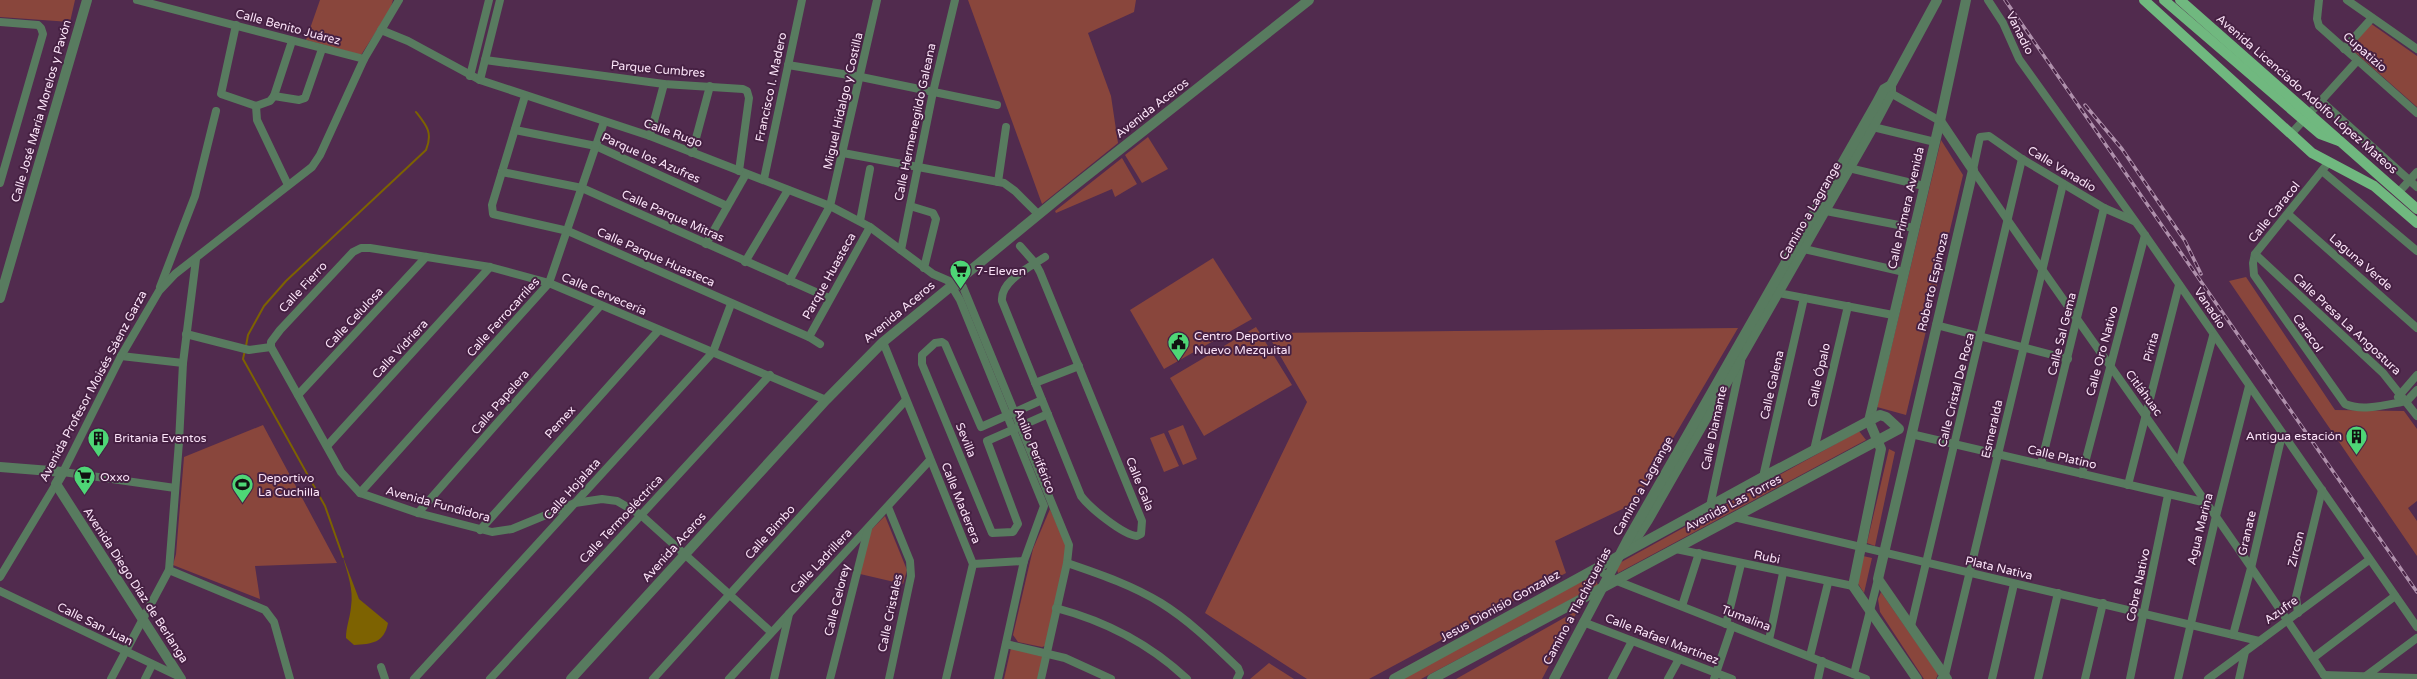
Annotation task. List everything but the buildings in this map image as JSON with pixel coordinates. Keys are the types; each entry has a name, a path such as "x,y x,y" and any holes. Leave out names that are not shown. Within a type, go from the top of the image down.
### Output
{"main road":[{"name":"Avenida Licenciado Adolfo López Mateos","path":"2136,0 2148,4 2312,152 2325,167 2374,186 2417,224"},
{"path":"2164,0 2307,117"},
{"name":"Avenida Licenciado Adolfo López Mateos","path":"2180,0 2307,117 2320,134 2341,141 2417,209"}],"street":[{"name":"Calle José María Morelos y Pavón","path":"0,298 86,0"},
{"name":"Calle Benito Juárez","path":"137,0 364,59"},
{"name":"Avenida Profesor Moisés Sáenz Garza","path":"0,577 63,472 121,356 158,291 306,172 316,161 364,59 399,0"},
{"path":"470,76 489,0"},
{"path":"480,80 500,0"},
{"name":"Francisco I. Madero","path":"764,179 802,0"},
{"name":"Miguel Hidalgo y Costilla","path":"789,281 830,206 844,153 877,0"},
{"name":"Calle Hermenegildo Galeana","path":"900,250 933,92 955,0"},
{"name":"Avenida Aceros","path":"572,679 826,400 883,342 951,282 1309,0"},
{"name":"Camino a Lagrange","path":"1624,546 1822,208 1937,0"},
{"name":"Calle Primera Avenida","path":"1869,421 1940,121 1966,0"},
{"name":"Vanadio","path":"1988,0 2004,23 2019,59 2145,235 2213,336 2417,627"},
{"name":"Cupatizio","path":"2320,0 2317,19 2319,26 2417,113"},
{"path":"2347,0 2417,49"},
{"path":"486,14 495,16"},
{"path":"2344,49 2372,18"},
{"path":"0,22 38,25 43,30 42,42 0,183"},
{"path":"236,25 221,90 223,96 256,106 265,104 274,96 292,41"},
{"name":"Calle Rugo","path":"381,30 408,41 470,76 480,80 650,136 764,179 830,206 870,227 924,268 951,282"},
{"path":"274,96 299,100 305,98 322,48"},
{"name":"Parque Cumbres","path":"485,60 664,84 710,86 747,91 749,98 743,172"},
{"path":"2292,134 2320,100 2357,61"},
{"path":"788,65 861,77 997,106"},
{"path":"650,136 664,84"},
{"path":"692,153 710,86"},
{"path":"1889,89 1940,121"},
{"name":"Camino a Lagrange","path":"1624,546 1637,536 1648,520 1804,249 1822,208 1849,168 1873,127 1889,89"},
{"path":"502,172 525,96"},
{"path":"2320,100 2417,187"},
{"path":"256,106 257,120 288,185"},
{"path":"158,291 195,196 216,111"},
{"name":"Citláhuac","path":"1940,121 2042,272 2144,417 2179,463 2288,620 2313,658 2323,677"},
{"name":"Calle Ferrocarriles","path":"360,493 549,283 604,122"},
{"path":"998,182 1006,127"},
{"path":"1873,127 1935,142"},
{"name":"Parque los Azufres","path":"515,130 596,146 727,206"},
{"name":"Calle Vanadio","path":"1980,137 1989,136 2022,159 2063,184 2104,208 2134,221"},
{"name":"Roberto Espinoza","path":"1878,579 1980,137"},
{"path":"844,153 998,182 1010,187 1038,214"},
{"name":"Calle Cristal De Roca","path":"1911,626 1981,337 2022,159"},
{"path":"2325,167 2417,251"},
{"name":"Calle Caracol","path":"2256,281 2252,269 2255,254 2325,167"},
{"path":"1849,168 1924,186"},
{"path":"860,221 870,169"},
{"name":"Calle Parque Mitras","path":"502,172 582,188 745,262 829,298"},
{"name":"Calle Parque Huasteca","path":"502,172 491,210 493,214 568,231 809,337 820,344"},
{"path":"706,244 727,206 743,172"},
{"path":"2399,192 2417,172"},
{"name":"Esmeralda","path":"1944,678 2063,184"},
{"path":"745,262 788,190"},
{"path":"910,206 933,213 936,219 924,268"},
{"path":"1822,208 1914,228"},
{"name":"Calle Sal Gema","path":"2041,464 2104,208"},
{"name":"Laguna Verde","path":"2288,214 2417,328"},
{"name":"Parque Huasteca","path":"809,337 829,298 870,227"},
{"name":"Calle Oro Nativo","path":"2082,474 2145,235"},
{"name":"Calle Gala","path":"1020,246 1035,263 1079,366 1142,521 1141,534 1132,536 1086,503 1081,496 1002,300 1001,294 1006,286 1035,263 1045,257"},
{"name":"Calle Cervecería","path":"361,248 384,249 490,267 549,283 600,306 770,375 826,400"},
{"name":"Calle Fierro","path":"271,347 271,342 280,330 346,259 361,248"},
{"path":"1804,249 1904,272"},
{"name":"Calle Presa La Angostura","path":"2255,254 2384,373 2401,393 2417,416"},
{"name":"Calle Celulosa","path":"298,395 426,257"},
{"path":"111,679 124,651 169,570 183,363 196,259"},
{"name":"Calle Vidriera","path":"327,446 490,267"},
{"name":"Caracol","path":"2256,281 2345,404 2354,406 2393,403"},
{"name":"Anillo Periférico","path":"951,282 974,324 1017,428 1053,504 1069,545 1068,563 1056,608 1041,679"},
{"name":"Pirita","path":"2128,485 2144,417 2179,285"},
{"path":"1778,293 1893,315"},
{"name":"Calle Galena","path":"1763,477 1804,298"},
{"name":"Calle Hojalata","path":"414,679 713,352 731,304"},
{"name":"Calle Papelera","path":"418,513 600,306"},
{"name":"Calle Ópalo","path":"1814,450 1848,306"},
{"path":"1936,325 2023,348 2068,358"},
{"name":"Pemex","path":"480,530 659,330"},
{"path":"186,334 245,349 271,347"},
{"path":"2179,463 2213,336"},
{"name":"Calle Maderera","path":"883,342 905,401 973,564"},
{"name":"Sevilla","path":"1011,414 981,427 945,344 942,342 935,343 922,355 922,364 990,530 996,534 1013,532 1018,524 987,441 1017,428"},
{"name":"Avenida Fundidora","path":"271,347 350,484 360,493 418,513 492,532 512,529 575,503 602,499 617,501 642,514 771,632"},
{"name":"Calle Diamante","path":"1710,506 1742,355"},
{"path":"121,356 183,363"},
{"path":"1035,383 1079,366"},
{"name":"Calle Termoeléctrica","path":"490,679 770,375"},
{"path":"2393,403 2417,375"},
{"name":"Agua Marina","path":"2178,679 2189,626 2249,386"},
{"path":"2393,403 2407,401 2417,390"},
{"path":"1011,414 1042,400"},
{"name":"Calle Bimbo","path":"653,679 905,401"},
{"path":"1017,428 1048,414"},
{"name":"Avenida Las Torres","path":"1619,556 1763,477 1882,415 1899,430 1911,434"},
{"path":"1869,421 1881,450 1853,586 1917,679"},
{"name":"Anillo Periférico","path":"998,679 1024,561 1044,506 1017,428"},
{"name":"Avenida Las Torres","path":"1612,578 1676,548 1877,440 1899,430"},
{"name":"Calle Platino","path":"1911,434 2207,503"},
{"name":"Granate","path":"2233,635 2251,568 2282,435"},
{"name":"Calle Ladrillera","path":"729,679 930,460"},
{"path":"0,467 63,472 175,488"},
{"name":"Avenida Diego Díaz de Berlanga","path":"56,484 180,678"},
{"name":"Zircon","path":"2298,613 2296,596 2322,490"},
{"name":"Cobre Nativo","path":"2130,679 2168,495"},
{"path":"1044,506 1053,504"},
{"name":"Calle Cristales","path":"888,507 910,561 911,576 888,679"},
{"name":"Plata Nativa","path":"1734,517 1884,552 1969,574 2103,603 2189,626 2259,641"},
{"name":"Calle Celorey","path":"830,679 868,528"},
{"name":"Camino a Tlachicuerías","path":"1554,679 1601,588 1612,578 1624,546"},
{"name":"Rubi","path":"1676,548 1828,583 1853,586"},
{"path":"1682,606 1699,553"},
{"name":"Jesus Dionisio Gonzalez","path":"1394,679 1619,556"},
{"name":"Azufre","path":"2208,679 2369,560"},
{"path":"946,679 973,564 1024,561"},
{"path":"1068,563 1133,588 1165,606 1203,634 1238,668 1240,673 1237,679"},
{"path":"1715,676 1729,625 1741,564"},
{"name":"Tumalina","path":"1596,569 1612,578 1866,679"},
{"path":"169,570 265,610 274,622 290,679"},
{"path":"1769,640 1784,573"},
{"path":"1854,674 1878,579"},
{"path":"1878,579 1911,626 1944,678"},
{"path":"1810,656 1828,583"},
{"path":"1992,679 2014,584"},
{"path":"1432,679 1601,588"},
{"name":"Calle San Juan","path":"0,591 180,678"},
{"path":"2038,679 2058,593"},
{"path":"2313,658 2395,596"},
{"path":"2085,679 2103,603"},
{"path":"1056,608 1098,622 1127,636 1154,652 1187,679"},
{"path":"774,679 790,613"},
{"name":"Calle Rafael Martínez","path":"1583,622 1679,659 1715,676 1732,679"},
{"path":"2366,676 2417,638"},
{"path":"1612,679 1632,640"},
{"path":"1006,644 1046,653 1090,668 1111,679"},
{"path":"2240,679 2245,652"},
{"path":"1668,679 1679,659"},
{"path":"1818,679 1822,661"},
{"path":"145,679 152,665"},
{"path":"381,667 385,679"},
{"path":"2323,677 2366,676 2417,678"}],"shaded area":[{"path":"0,0 75,0 70,22 0,17"},
{"path":"320,0 393,0 390,10 361,55 306,40"},
{"path":"968,0 1136,0 1134,12 1088,33 1111,96 1118,143 1042,204"},
{"path":"2370,23 2417,56 2417,107 2349,47"},
{"path":"1148,137 1168,169 1142,183 1125,155"},
{"path":"1941,140 1963,175 1906,415 1877,407"},
{"path":"1122,158 1137,184 1115,197 1112,189 1056,213 1055,211"},
{"path":"1213,258 1252,319 1164,369 1130,310"},
{"path":"2246,277 2335,410 2404,411 2417,429 2417,501 2408,508 2417,521 2417,556 2229,281"},
{"path":"1256,327 1292,385 1204,436 1170,378"},
{"path":"1738,328 1635,503 1555,541 1566,573 1369,679 1307,679 1205,613 1307,402 1267,333"},
{"name":"Deportivo La Cuchilla","path":"263,425 337,563 255,566 260,599 173,565 176,554 184,457"},
{"path":"1183,425 1197,459 1183,465 1168,431"},
{"path":"1859,431 1866,440 1618,573 1616,565"},
{"path":"1164,433 1179,466 1164,472 1150,438"},
{"path":"1889,449 1895,452 1875,546 1867,543"},
{"path":"1050,509 1068,550 1045,646 1042,647 1018,642 1013,635 1033,549"},
{"path":"885,516 907,570 903,584 860,574 870,531"},
{"path":"1863,556 1872,558 1864,593 1857,582"},
{"path":"343,557 359,599 388,623 384,635 372,643 354,645 346,638 352,594"},
{"path":"1593,574 1598,585 1421,679 1400,679"},
{"path":"1881,592 1938,674 1936,679 1924,679 1880,612 1878,599"},
{"path":"1578,610 1542,679 1456,679"},
{"path":"1011,648 1044,656 1039,679 1004,679"},
{"path":"1269,663 1294,679 1250,679"}],"waterway":[{"path":"246,346 248,335 264,306 286,281 426,150 429,139 428,130 416,112"},
{"path":"245,350 243,359 325,506 343,557"}],"railway":[{"path":"2005,0 2417,592"},
{"path":"2085,105 2122,149 2185,241 2201,274"}],"place":[{"name":"7-Eleven","path":"960,290"},
{"name":"Centro Deportivo Nuevo Mezquital","path":"1179,362"},
{"name":"Antigua estación","path":"2357,456"},
{"name":"Britania Eventos","path":"98,458"},
{"name":"Oxxo","path":"84,496"},
{"name":"Deportivo La Cuchilla","path":"243,504"}]}
